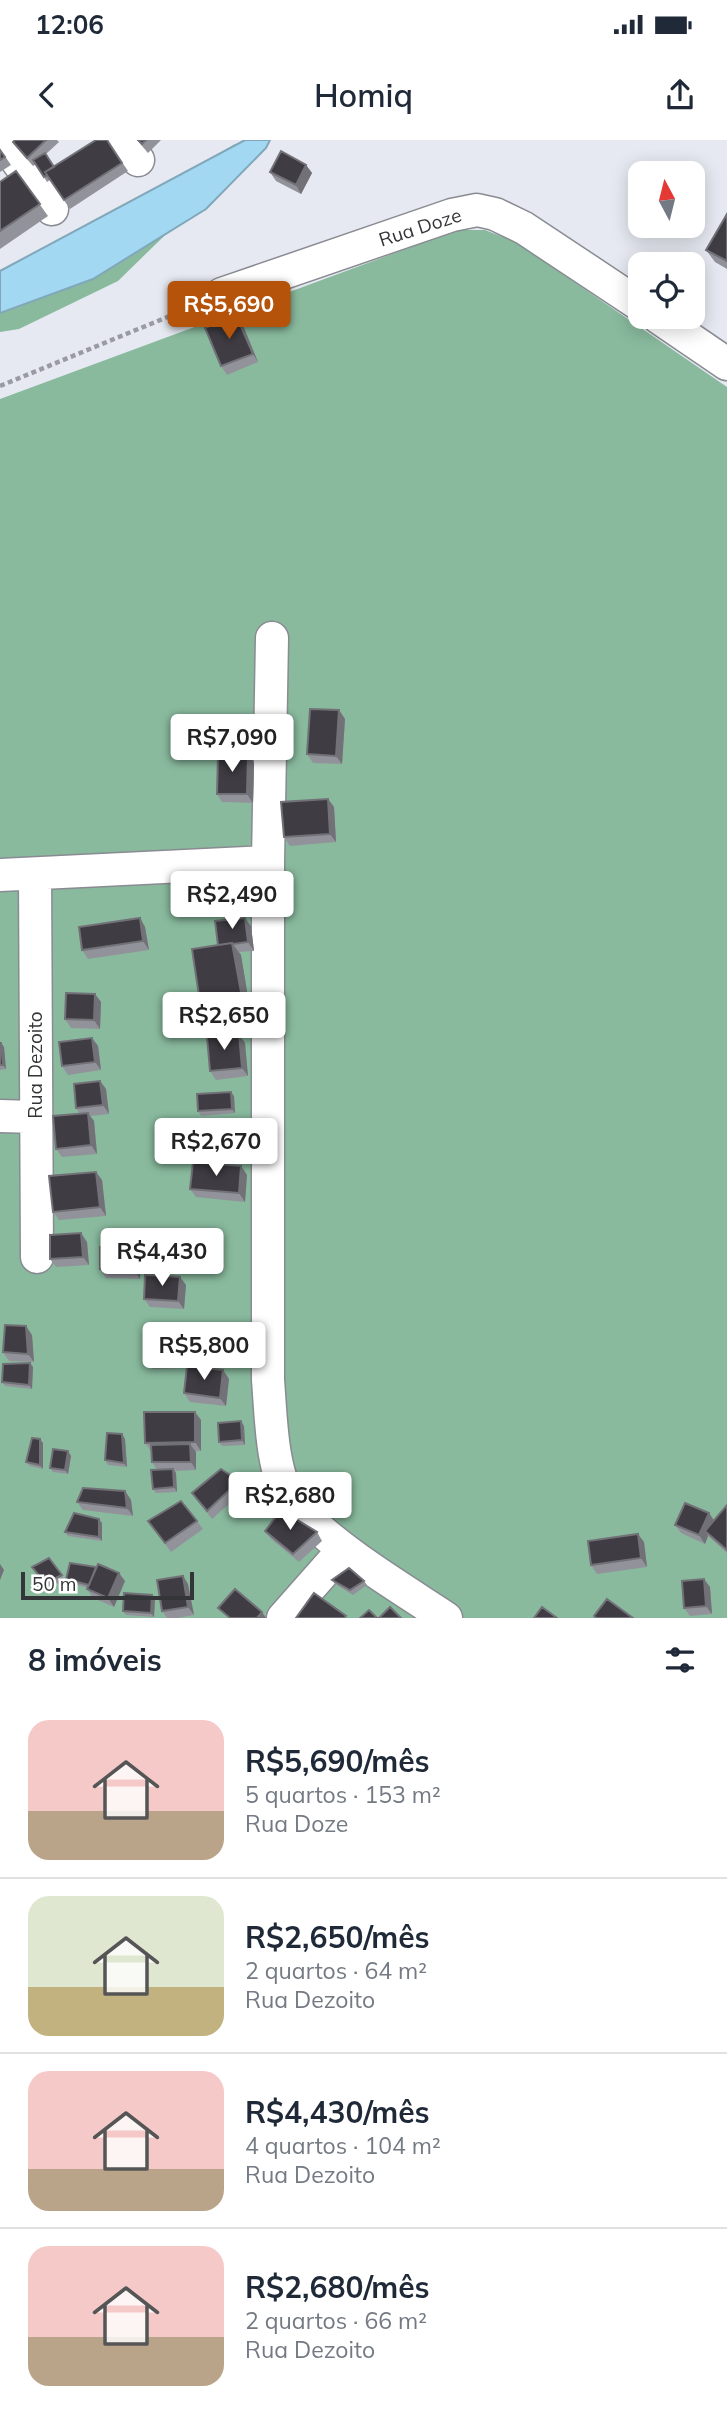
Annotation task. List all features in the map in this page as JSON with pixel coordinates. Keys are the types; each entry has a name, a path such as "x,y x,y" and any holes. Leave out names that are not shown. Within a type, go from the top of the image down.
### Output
{"street":[{"path":"2,140 52,208"},
{"name":"Rua Doze","path":"222,295 452,215 477,210 495,214 524,228 628,297"},
{"path":"676,329 727,364"},
{"path":"272,638 268,862 268,1380 275,1449 281,1478 290,1501 343,1549 446,1618"},
{"path":"0,875 268,862"},
{"name":"Rua Dezoito","path":"35,874 37,1256"},
{"path":"0,1116 35,1117"},
{"path":"283,1618 343,1549"}],"path":[{"path":"0,386 222,295"}],"green space":[{"path":"235,144 241,161 118,281 19,329 0,332 0,284"},
{"path":"457,230 485,230 516,242 628,319 628,329 643,329 727,387 727,1618 0,1618 0,399"}],"water":[{"path":"245,140 270,140 266,148 206,209 93,279 0,313 0,271"}],"building":[{"path":"46,140 27,158 13,142"},
{"path":"96,140 107,140 122,163 64,200 45,172"},
{"path":"281,151 306,165 296,185 270,172"},
{"path":"45,153 54,167 45,172 47,175 44,177 33,160"},
{"path":"16,171 40,204 0,231 0,182"},
{"path":"727,214 727,261 706,250"},
{"path":"236,315 253,354 221,366 205,328"},
{"path":"310,709 339,710 336,756 307,754"},
{"path":"218,754 248,754 247,794 217,794"},
{"path":"328,799 330,834 284,837 281,802"},
{"path":"140,918 143,941 82,950 79,927"},
{"path":"245,918 248,942 218,945 215,921"},
{"path":"232,943 243,1003 201,1009 192,949"},
{"path":"66,993 95,994 94,1020 65,1019"},
{"path":"239,1034 242,1068 210,1071 207,1037"},
{"path":"92,1038 95,1062 62,1066 59,1042"},
{"path":"1,1043 3,1065 0,1065"},
{"path":"100,1081 103,1105 76,1108 74,1084"},
{"path":"231,1092 232,1109 198,1111 197,1094"},
{"path":"88,1113 91,1145 56,1149 53,1116"},
{"path":"193,1162 241,1166 239,1193 190,1189"},
{"path":"96,1172 100,1207 53,1212 49,1176"},
{"path":"81,1233 83,1257 50,1259 50,1235"},
{"path":"100,1247 135,1249 134,1270 100,1269"},
{"path":"145,1275 180,1277 178,1301 144,1299"},
{"path":"5,1325 26,1326 28,1354 3,1352"},
{"path":"147,1330 179,1330 179,1360 148,1361"},
{"path":"30,1363 29,1385 2,1382 3,1364"},
{"path":"187,1366 223,1370 220,1398 184,1393"},
{"path":"144,1412 195,1412 195,1442 145,1443"},
{"path":"241,1421 242,1440 219,1442 218,1423"},
{"path":"107,1433 122,1434 124,1463 105,1460"},
{"path":"32,1438 40,1439 40,1465 26,1462"},
{"path":"190,1444 191,1462 152,1462 151,1445"},
{"path":"53,1449 68,1451 65,1470 50,1468"},
{"path":"173,1469 174,1487 153,1489 151,1470"},
{"path":"221,1469 239,1481 207,1511 192,1493"},
{"path":"83,1488 125,1491 127,1508 77,1502"},
{"path":"181,1501 197,1521 165,1543 148,1521"},
{"path":"685,1503 709,1513 699,1535 675,1525"},
{"path":"727,1505 727,1550 705,1531"},
{"path":"281,1510 317,1532 293,1554 265,1531"},
{"path":"74,1513 99,1519 99,1537 65,1532"},
{"path":"638,1534 641,1558 591,1565 588,1541"},
{"path":"49,1558 62,1575 45,1583 32,1567"},
{"path":"70,1563 96,1567 89,1585 66,1579"},
{"path":"98,1564 119,1573 108,1598 87,1589"},
{"path":"349,1568 364,1581 350,1590 332,1580"},
{"path":"183,1576 188,1607 162,1611 157,1580"},
{"path":"704,1579 706,1606 684,1608 682,1581"},
{"path":"235,1589 262,1612 257,1618 230,1618 218,1608"},
{"path":"124,1593 152,1595 151,1613 123,1611"},
{"path":"314,1593 346,1616 296,1618"},
{"path":"607,1599 633,1618 596,1618 594,1616"},
{"path":"390,1607 401,1618 379,1618"},
{"path":"542,1607 557,1618 534,1618"},
{"path":"369,1610 377,1618 360,1618"}]}
